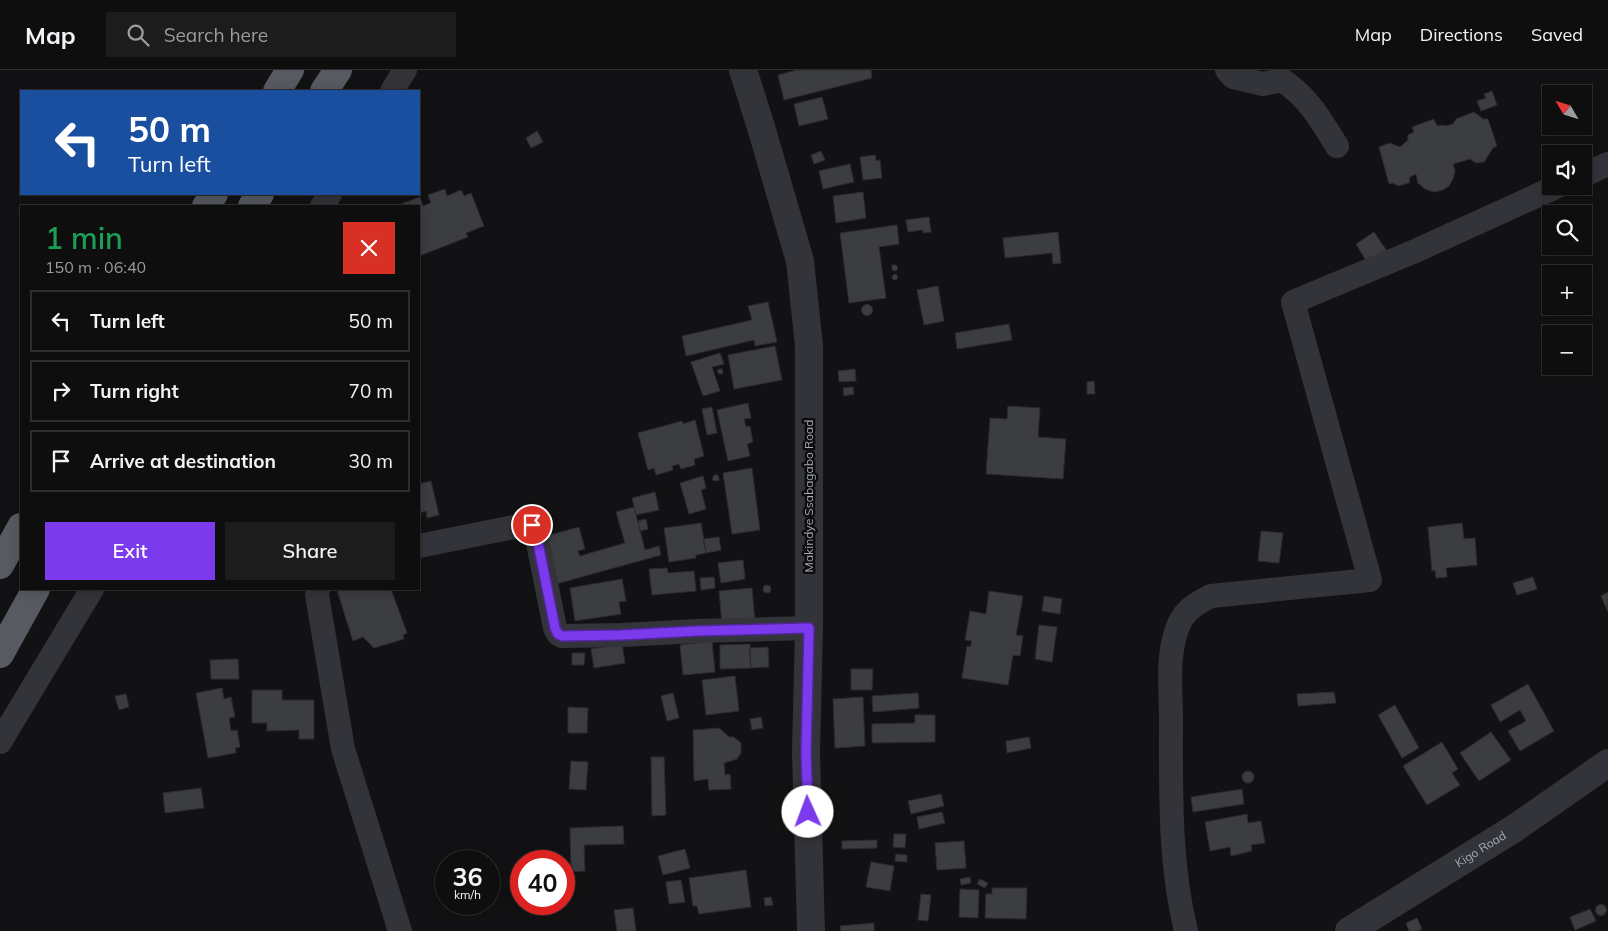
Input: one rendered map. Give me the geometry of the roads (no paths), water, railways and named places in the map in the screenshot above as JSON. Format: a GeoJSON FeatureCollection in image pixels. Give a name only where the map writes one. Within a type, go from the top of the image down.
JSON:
{"type":"FeatureCollection","features":[{"type":"Feature","properties":{"kind":"highway"},"geometry":{"type":"LineString","coordinates":[[278,90],[290,70]]}},
{"type":"Feature","properties":{"kind":"highway"},"geometry":{"type":"LineString","coordinates":[[325,90],[338,70]]}},
{"type":"Feature","properties":{"kind":"highway"},"geometry":{"type":"LineString","coordinates":[[0,565],[20,529]]}},
{"type":"Feature","properties":{"kind":"highway"},"geometry":{"type":"LineString","coordinates":[[0,654],[35,590]]}},
{"type":"Feature","properties":{"kind":"street"},"geometry":{"type":"LineString","coordinates":[[393,90],[405,70]]}},
{"type":"Feature","properties":{"kind":"street","name":"Makindye Ssabagabo Road"},"geometry":{"type":"LineString","coordinates":[[743,70],[762,127],[800,261],[809,346],[809,628],[806,752],[811,931]]}},
{"type":"Feature","properties":{"kind":"street"},"geometry":{"type":"LineString","coordinates":[[1228,70],[1233,77],[1263,84],[1282,80],[1296,89],[1309,103],[1337,146]]}},
{"type":"Feature","properties":{"kind":"street"},"geometry":{"type":"LineString","coordinates":[[1592,171],[1608,164]]}},
{"type":"Feature","properties":{"kind":"street"},"geometry":{"type":"LineString","coordinates":[[1186,931],[1178,899],[1171,795],[1170,663],[1176,633],[1185,612],[1198,602],[1211,596],[1370,580],[1293,302],[1413,252],[1542,193]]}},
{"type":"Feature","properties":{"kind":"street"},"geometry":{"type":"LineString","coordinates":[[420,546],[529,524],[532,525],[535,528],[555,628],[558,634],[562,636],[809,628]]}},
{"type":"Feature","properties":{"kind":"street"},"geometry":{"type":"LineString","coordinates":[[0,742],[91,590]]}},
{"type":"Feature","properties":{"kind":"street"},"geometry":{"type":"LineString","coordinates":[[318,590],[317,595],[343,749],[400,931]]}},
{"type":"Feature","properties":{"kind":"street","name":"Kigo Road"},"geometry":{"type":"LineString","coordinates":[[1349,931],[1516,828],[1608,763]]}}]}
